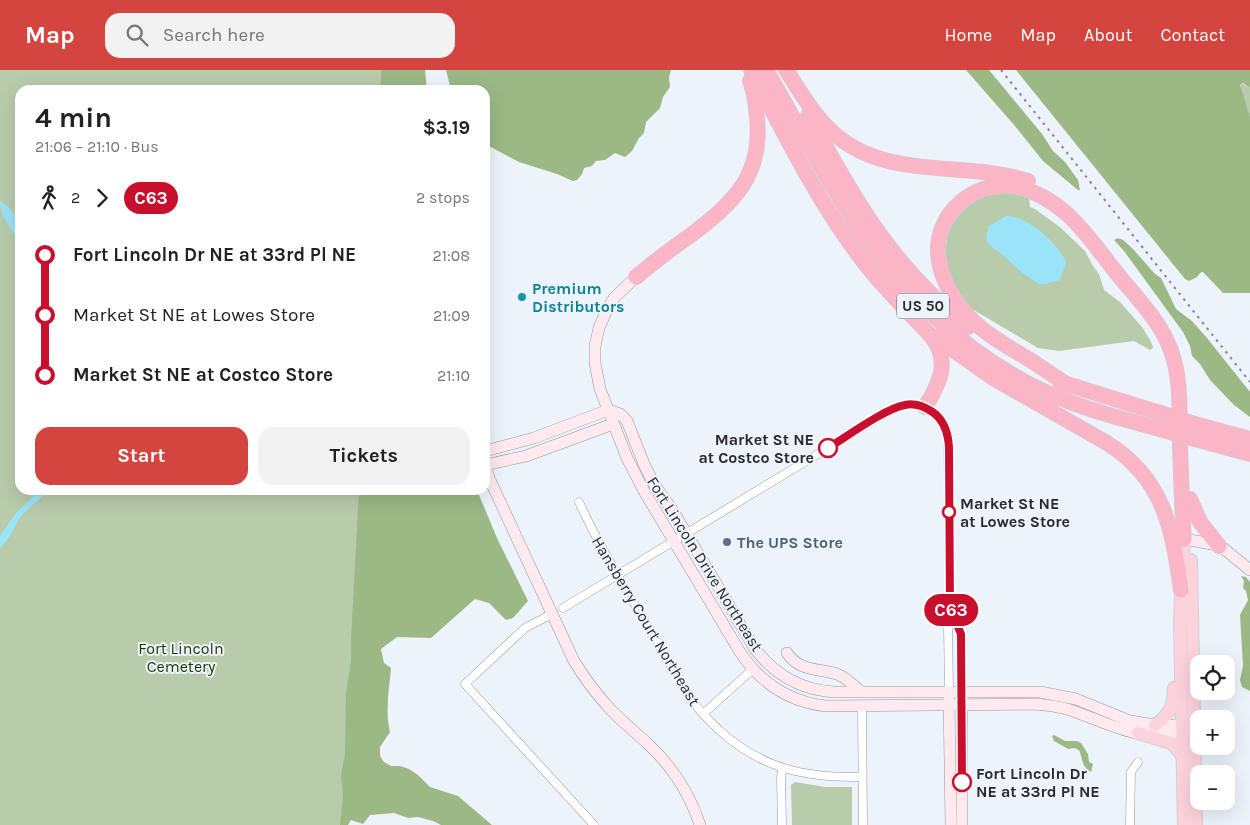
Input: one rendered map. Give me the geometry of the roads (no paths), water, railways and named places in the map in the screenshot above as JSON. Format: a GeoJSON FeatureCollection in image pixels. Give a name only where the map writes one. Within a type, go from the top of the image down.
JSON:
{"type":"FeatureCollection","features":[{"type":"Feature","properties":{"kind":"highway"},"geometry":{"type":"LineString","coordinates":[[636,276],[721,212],[747,178],[755,156],[758,133],[754,94],[746,70]]}},
{"type":"Feature","properties":{"kind":"highway"},"geometry":{"type":"LineString","coordinates":[[751,70],[845,237],[886,290],[938,346],[942,365],[940,378],[925,407]]}},
{"type":"Feature","properties":{"kind":"highway","name":"US 50"},"geometry":{"type":"LineString","coordinates":[[766,70],[836,193],[860,231],[895,276],[934,316],[985,357],[1027,383],[1091,409],[1250,454]]}},
{"type":"Feature","properties":{"kind":"highway","name":"US 50"},"geometry":{"type":"LineString","coordinates":[[781,70],[858,203],[883,240],[910,272],[948,310],[987,342],[1033,370],[1068,385],[1194,424],[1250,439]]}},
{"type":"Feature","properties":{"kind":"highway"},"geometry":{"type":"LineString","coordinates":[[786,70],[825,126],[845,143],[866,155],[899,164],[1011,176],[1036,184],[1054,194],[1069,204],[1083,218],[1163,316],[1177,340],[1183,359],[1187,386],[1190,499],[1187,540]]}},
{"type":"Feature","properties":{"kind":"highway"},"geometry":{"type":"LineString","coordinates":[[1068,385],[981,328],[962,309],[947,286],[939,260],[940,237],[945,222],[952,211],[972,194],[991,188],[1014,186],[1038,195],[1058,206],[1080,227],[1162,331],[1173,355],[1178,382],[1187,540]]}},
{"type":"Feature","properties":{"kind":"highway"},"geometry":{"type":"LineString","coordinates":[[922,327],[984,372],[1120,451],[1147,478],[1177,533],[1187,540]]}},
{"type":"Feature","properties":{"kind":"highway"},"geometry":{"type":"LineString","coordinates":[[1190,499],[1200,522],[1219,546]]}},
{"type":"Feature","properties":{"kind":"highway"},"geometry":{"type":"LineString","coordinates":[[1163,507],[1175,554],[1181,590]]}},
{"type":"Feature","properties":{"kind":"main road"},"geometry":{"type":"LineString","coordinates":[[1187,540],[1181,590],[1180,622],[1186,727],[1196,825]]}},
{"type":"Feature","properties":{"kind":"main road"},"geometry":{"type":"LineString","coordinates":[[1184,825],[1183,756],[1186,727],[1187,540]]}},
{"type":"Feature","properties":{"kind":"main road"},"geometry":{"type":"LineString","coordinates":[[1154,725],[1168,714],[1173,703],[1173,648],[1180,622]]}},
{"type":"Feature","properties":{"kind":"main road"},"geometry":{"type":"LineString","coordinates":[[1138,733],[1171,743],[1183,756]]}},
{"type":"Feature","properties":{"kind":"street","name":"Fort Lincoln Drive Northeast"},"geometry":{"type":"LineString","coordinates":[[636,276],[619,292],[609,305],[597,336],[595,354],[600,389],[637,479],[736,645],[753,669],[775,688],[804,702],[826,706],[1049,705],[1075,712],[1113,728],[1138,733],[1175,734],[1186,727]]}},
{"type":"Feature","properties":{"kind":"street"},"geometry":{"type":"LineString","coordinates":[[563,608],[889,411],[905,405],[925,407],[941,420],[948,438],[949,691],[956,803],[962,825]]}},
{"type":"Feature","properties":{"kind":"street","name":"Fort Lincoln Drive Northeast"},"geometry":{"type":"LineString","coordinates":[[608,410],[620,414],[627,421],[647,470],[755,649],[771,667],[790,680],[811,688],[826,691],[1031,691],[1054,694],[1084,702],[1130,721],[1186,727]]}},
{"type":"Feature","properties":{"kind":"street"},"geometry":{"type":"LineString","coordinates":[[490,450],[534,438],[608,410]]}},
{"type":"Feature","properties":{"kind":"street"},"geometry":{"type":"LineString","coordinates":[[490,464],[526,456],[613,424]]}},
{"type":"Feature","properties":{"kind":"street"},"geometry":{"type":"LineString","coordinates":[[490,478],[567,648],[585,678],[612,710],[669,767],[686,792],[700,825]]}},
{"type":"Feature","properties":{"kind":"street","name":"Hansberry Court Northeast"},"geometry":{"type":"LineString","coordinates":[[578,502],[617,575],[681,682],[703,714],[736,744],[757,757],[783,768],[818,776],[862,777]]}},
{"type":"Feature","properties":{"kind":"street"},"geometry":{"type":"LineString","coordinates":[[1187,540],[1219,546],[1230,552],[1250,570]]}},
{"type":"Feature","properties":{"kind":"street"},"geometry":{"type":"LineString","coordinates":[[950,608],[961,634],[962,691],[956,803],[951,825]]}},
{"type":"Feature","properties":{"kind":"street"},"geometry":{"type":"LineString","coordinates":[[552,614],[525,628],[465,684],[594,825]]}},
{"type":"Feature","properties":{"kind":"street"},"geometry":{"type":"LineString","coordinates":[[787,653],[800,666],[840,675],[860,692]]}},
{"type":"Feature","properties":{"kind":"street"},"geometry":{"type":"LineString","coordinates":[[703,714],[753,669]]}},
{"type":"Feature","properties":{"kind":"street"},"geometry":{"type":"LineString","coordinates":[[862,707],[862,825]]}},
{"type":"Feature","properties":{"kind":"street"},"geometry":{"type":"LineString","coordinates":[[1130,825],[1131,772],[1138,762]]}},
{"type":"Feature","properties":{"kind":"street"},"geometry":{"type":"LineString","coordinates":[[782,825],[781,777],[783,768]]}},
{"type":"Feature","properties":{"kind":"water"},"geometry":{"type":"Polygon","coordinates":[[[0,201],[15,215],[15,236],[4,218],[0,201]]]}},
{"type":"Feature","properties":{"kind":"water"},"geometry":{"type":"Polygon","coordinates":[[[1006,216],[1023,220],[1032,225],[1056,247],[1066,262],[1060,280],[1039,284],[1022,273],[987,242],[986,237],[989,226],[1006,216]]]}},
{"type":"Feature","properties":{"kind":"water"},"geometry":{"type":"Polygon","coordinates":[[[35,495],[44,495],[21,516],[0,548],[0,536],[16,513],[35,495]]]}},
{"type":"Feature","properties":{"kind":"railway"},"geometry":{"type":"LineString","coordinates":[[1001,70],[1250,382]]}},
{"type":"Feature","properties":{"kind":"place","name":"Premium Distributors"},"geometry":{"type":"Point","coordinates":[522,297]}},
{"type":"Feature","properties":{"kind":"place","name":"Market St NE at Costco Store"},"geometry":{"type":"Point","coordinates":[828,448]}},
{"type":"Feature","properties":{"kind":"place","name":"Market St NE at Lowes Store"},"geometry":{"type":"Point","coordinates":[949,512]}},
{"type":"Feature","properties":{"kind":"place","name":"The UPS Store"},"geometry":{"type":"Point","coordinates":[727,542]}},
{"type":"Feature","properties":{"kind":"place","name":"Fort Lincoln Dr NE at 33rd Pl NE"},"geometry":{"type":"Point","coordinates":[962,782]}},
{"type":"Feature","properties":{"kind":"park label","name":"Fort Lincoln Cemetery"},"geometry":{"type":"Point","coordinates":[181,657]}}]}
